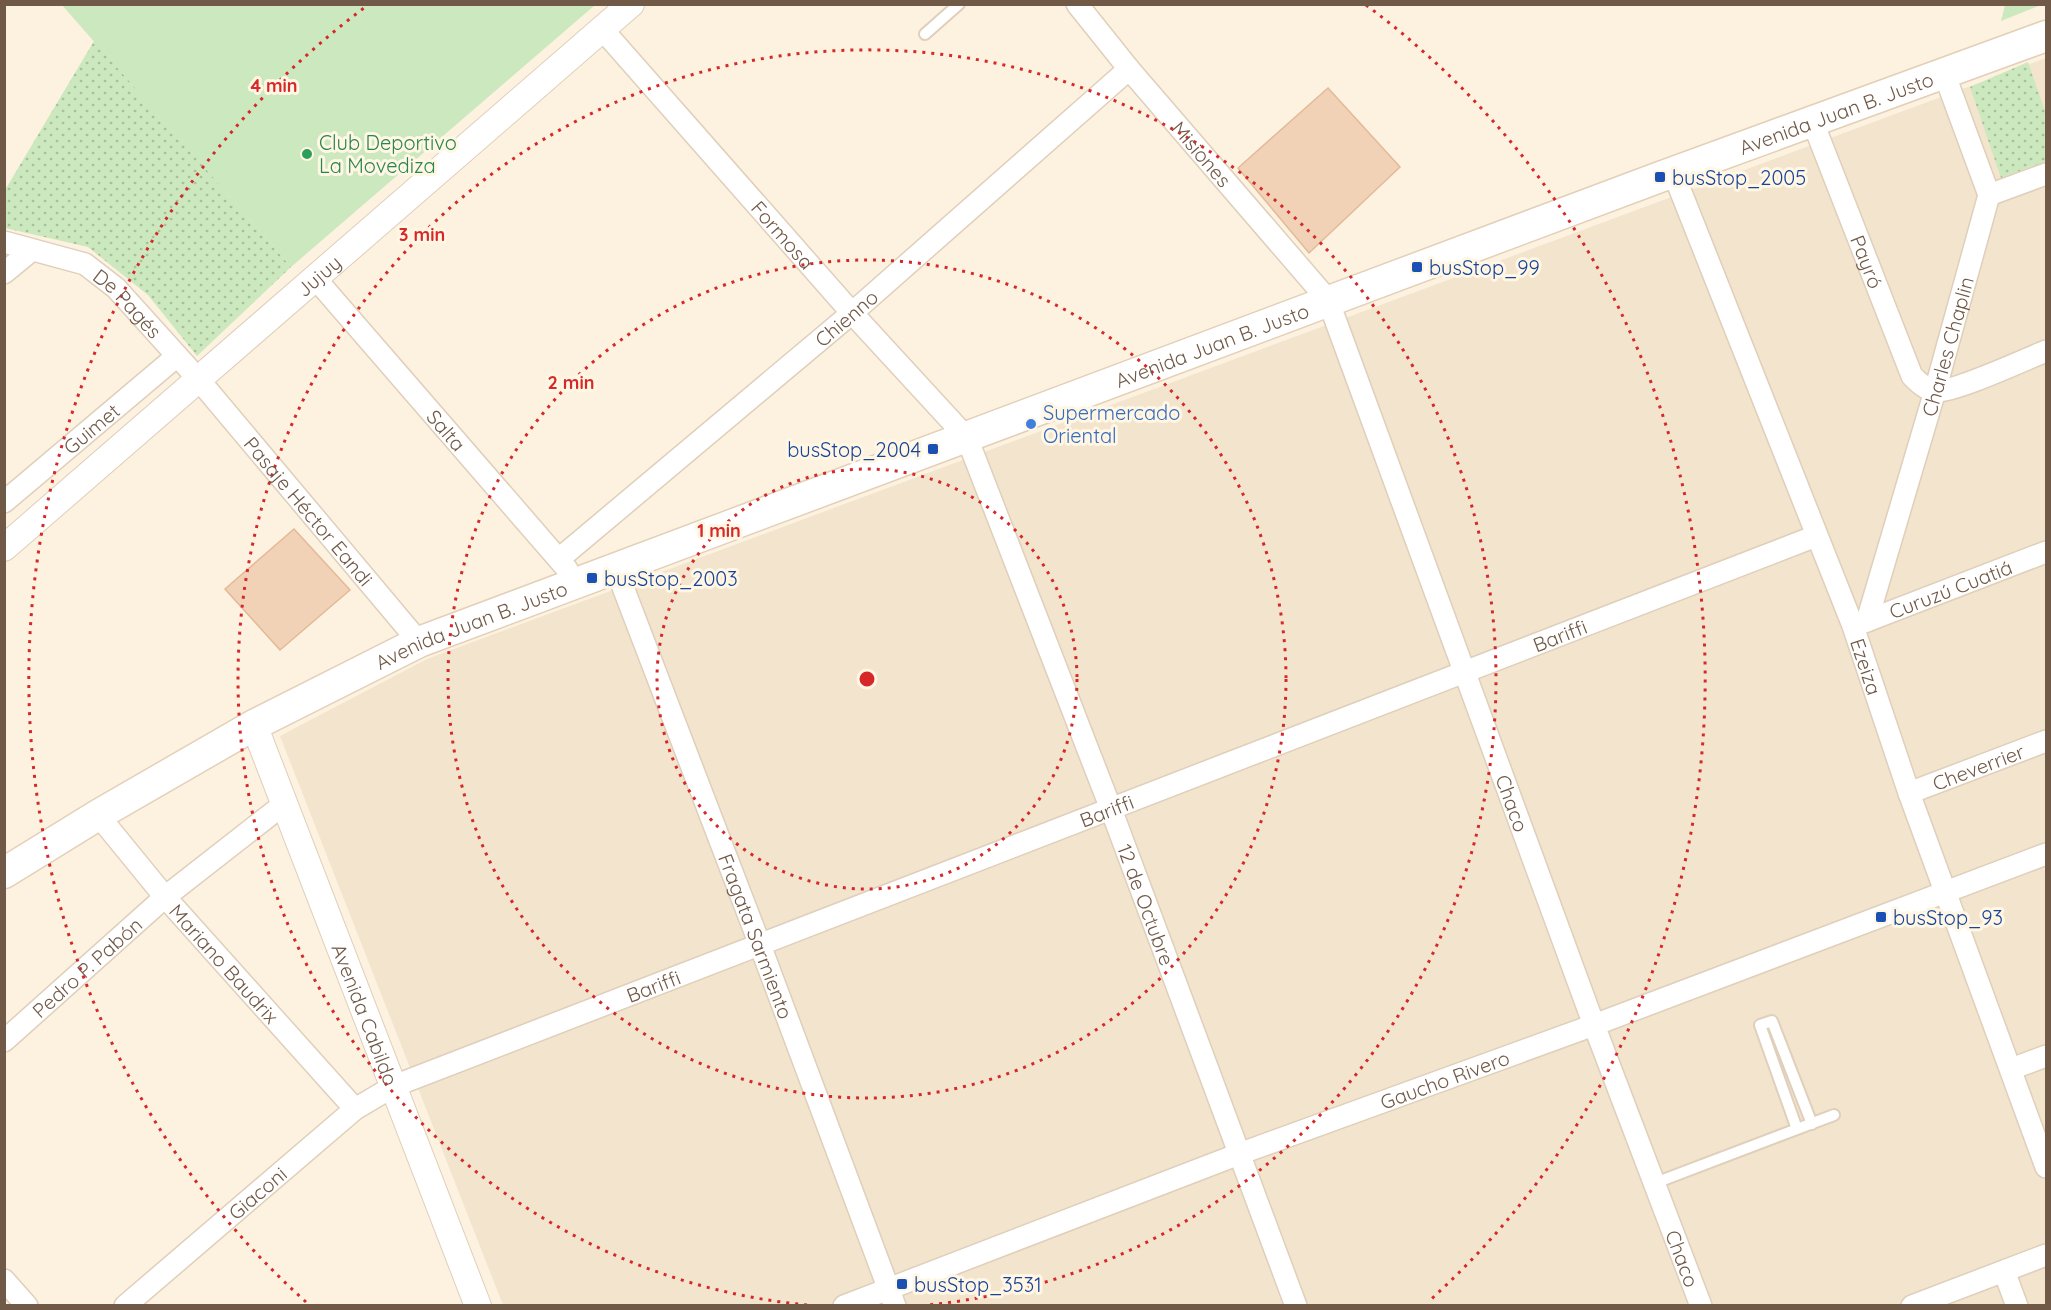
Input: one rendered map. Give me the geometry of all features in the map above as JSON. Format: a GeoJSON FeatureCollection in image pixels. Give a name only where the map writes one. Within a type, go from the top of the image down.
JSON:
{"type":"FeatureCollection","features":[{"type":"Feature","properties":{"kind":"main road","name":"Avenida Juan B. Justo"},"geometry":{"type":"LineString","coordinates":[[4,873],[98,814],[254,724],[419,642],[967,438],[1328,300],[1812,120],[2046,36]]}},
{"type":"Feature","properties":{"kind":"street","name":"Jujuy"},"geometry":{"type":"LineString","coordinates":[[4,548],[631,4]]}},
{"type":"Feature","properties":{"kind":"street","name":"Misiones"},"geometry":{"type":"LineString","coordinates":[[1077,4],[1129,69],[1328,300]]}},
{"type":"Feature","properties":{"kind":"street","name":"Formosa"},"geometry":{"type":"LineString","coordinates":[[603,29],[852,313],[967,438]]}},
{"type":"Feature","properties":{"kind":"street","name":"Chienno"},"geometry":{"type":"LineString","coordinates":[[559,559],[852,313],[1129,69]]}},
{"type":"Feature","properties":{"kind":"street"},"geometry":{"type":"LineString","coordinates":[[1944,73],[1989,195],[2046,174]]}},
{"type":"Feature","properties":{"kind":"street","name":"Payró"},"geometry":{"type":"LineString","coordinates":[[1812,120],[1912,376],[1920,384],[1935,391]]}},
{"type":"Feature","properties":{"kind":"street","name":"Ezeiza"},"geometry":{"type":"LineString","coordinates":[[1673,172],[1816,536],[1860,624],[1909,793],[2046,1167]]}},
{"type":"Feature","properties":{"kind":"street","name":"Charles Chaplin"},"geometry":{"type":"LineString","coordinates":[[1860,624],[1935,391],[1989,195]]}},
{"type":"Feature","properties":{"kind":"street","name":"De Pagés"},"geometry":{"type":"LineString","coordinates":[[4,242],[85,264],[116,288],[199,380]]}},
{"type":"Feature","properties":{"kind":"street"},"geometry":{"type":"LineString","coordinates":[[4,273],[32,250]]}},
{"type":"Feature","properties":{"kind":"street","name":"Salta"},"geometry":{"type":"LineString","coordinates":[[315,278],[579,583]]}},
{"type":"Feature","properties":{"kind":"street","name":"Chaco"},"geometry":{"type":"LineString","coordinates":[[1328,300],[1594,1025],[1701,1305]]}},
{"type":"Feature","properties":{"kind":"street"},"geometry":{"type":"LineString","coordinates":[[1935,391],[1954,388],[2046,351]]}},
{"type":"Feature","properties":{"kind":"street","name":"Guimet"},"geometry":{"type":"LineString","coordinates":[[4,502],[177,356]]}},
{"type":"Feature","properties":{"kind":"street","name":"Pasaje Héctor Eandi"},"geometry":{"type":"LineString","coordinates":[[199,380],[419,642]]}},
{"type":"Feature","properties":{"kind":"street","name":"12 de Octubre"},"geometry":{"type":"LineString","coordinates":[[967,438],[1111,809],[1296,1305]]}},
{"type":"Feature","properties":{"kind":"street","name":"Bariffi"},"geometry":{"type":"LineString","coordinates":[[394,1086],[1816,536]]}},
{"type":"Feature","properties":{"kind":"street","name":"Curuzú Cuatiá"},"geometry":{"type":"LineString","coordinates":[[1860,624],[2046,552]]}},
{"type":"Feature","properties":{"kind":"street","name":"Fragata Sarmiento"},"geometry":{"type":"LineString","coordinates":[[616,569],[760,945],[891,1297]]}},
{"type":"Feature","properties":{"kind":"street","name":"Avenida Cabildo"},"geometry":{"type":"LineString","coordinates":[[254,724],[478,1305]]}},
{"type":"Feature","properties":{"kind":"street","name":"Cheverrier"},"geometry":{"type":"LineString","coordinates":[[1909,793],[2046,741]]}},
{"type":"Feature","properties":{"kind":"street","name":"Pedro P. Pabón"},"geometry":{"type":"LineString","coordinates":[[4,1041],[165,897],[284,804]]}},
{"type":"Feature","properties":{"kind":"street","name":"Mariano Baudrix"},"geometry":{"type":"LineString","coordinates":[[98,814],[165,897],[355,1109]]}},
{"type":"Feature","properties":{"kind":"street","name":"Gaucho Rivero"},"geometry":{"type":"LineString","coordinates":[[844,1305],[891,1297],[1239,1154],[1594,1025],[2046,854]]}},
{"type":"Feature","properties":{"kind":"street"},"geometry":{"type":"LineString","coordinates":[[2011,1069],[2046,1056]]}},
{"type":"Feature","properties":{"kind":"street","name":"Giaconi"},"geometry":{"type":"LineString","coordinates":[[125,1305],[355,1109],[394,1086]]}},
{"type":"Feature","properties":{"kind":"street"},"geometry":{"type":"LineString","coordinates":[[1912,1305],[2046,1256]]}},
{"type":"Feature","properties":{"kind":"street"},"geometry":{"type":"LineString","coordinates":[[2004,1271],[2018,1305]]}},
{"type":"Feature","properties":{"kind":"street"},"geometry":{"type":"LineString","coordinates":[[4,1280],[27,1305]]}},
{"type":"Feature","properties":{"kind":"lane"},"geometry":{"type":"LineString","coordinates":[[925,34],[959,4]]}},
{"type":"Feature","properties":{"kind":"lane"},"geometry":{"type":"LineString","coordinates":[[1797,1129],[1760,1025],[1772,1021],[1812,1124]]}},
{"type":"Feature","properties":{"kind":"lane"},"geometry":{"type":"LineString","coordinates":[[1655,1184],[1834,1115]]}},
{"type":"Feature","properties":{"kind":"shaded area"},"geometry":{"type":"Polygon","coordinates":[[[2046,58],[2046,1305],[503,1305],[280,736],[427,659],[2046,58]]]}},
{"type":"Feature","properties":{"kind":"green space"},"geometry":{"type":"Polygon","coordinates":[[[2005,4],[2041,5],[2001,21],[2005,4]]]}},
{"type":"Feature","properties":{"kind":"green space","name":"Club Deportivo La Movediza"},"geometry":{"type":"Polygon","coordinates":[[[62,5],[595,5],[291,267],[62,5]]]}},
{"type":"Feature","properties":{"kind":"green space"},"geometry":{"type":"Polygon","coordinates":[[[94,41],[291,267],[197,356],[148,295],[88,247],[5,228],[5,190],[94,41]]]}},
{"type":"Feature","properties":{"kind":"green space"},"geometry":{"type":"Polygon","coordinates":[[[2028,62],[2046,114],[2046,161],[2001,178],[1970,87],[2028,62]]]}},
{"type":"Feature","properties":{"kind":"building"},"geometry":{"type":"Polygon","coordinates":[[[1328,88],[1400,167],[1309,253],[1238,168],[1328,88]]]}},
{"type":"Feature","properties":{"kind":"building"},"geometry":{"type":"Polygon","coordinates":[[[294,529],[350,590],[280,650],[225,589],[294,529]]]}},
{"type":"Feature","properties":{"kind":"place","name":"Club Deportivo La Movediza"},"geometry":{"type":"Point","coordinates":[307,154]}},
{"type":"Feature","properties":{"kind":"place","name":"busStop_2005"},"geometry":{"type":"Point","coordinates":[1660,177]}},
{"type":"Feature","properties":{"kind":"place","name":"busStop_99"},"geometry":{"type":"Point","coordinates":[1417,267]}},
{"type":"Feature","properties":{"kind":"place","name":"Supermercado Oriental"},"geometry":{"type":"Point","coordinates":[1031,424]}},
{"type":"Feature","properties":{"kind":"place","name":"busStop_2004"},"geometry":{"type":"Point","coordinates":[933,449]}},
{"type":"Feature","properties":{"kind":"place","name":"busStop_2003"},"geometry":{"type":"Point","coordinates":[592,578]}},
{"type":"Feature","properties":{"kind":"place","name":"busStop_93"},"geometry":{"type":"Point","coordinates":[1881,917]}},
{"type":"Feature","properties":{"kind":"place","name":"busStop_3531"},"geometry":{"type":"Point","coordinates":[902,1284]}}]}
